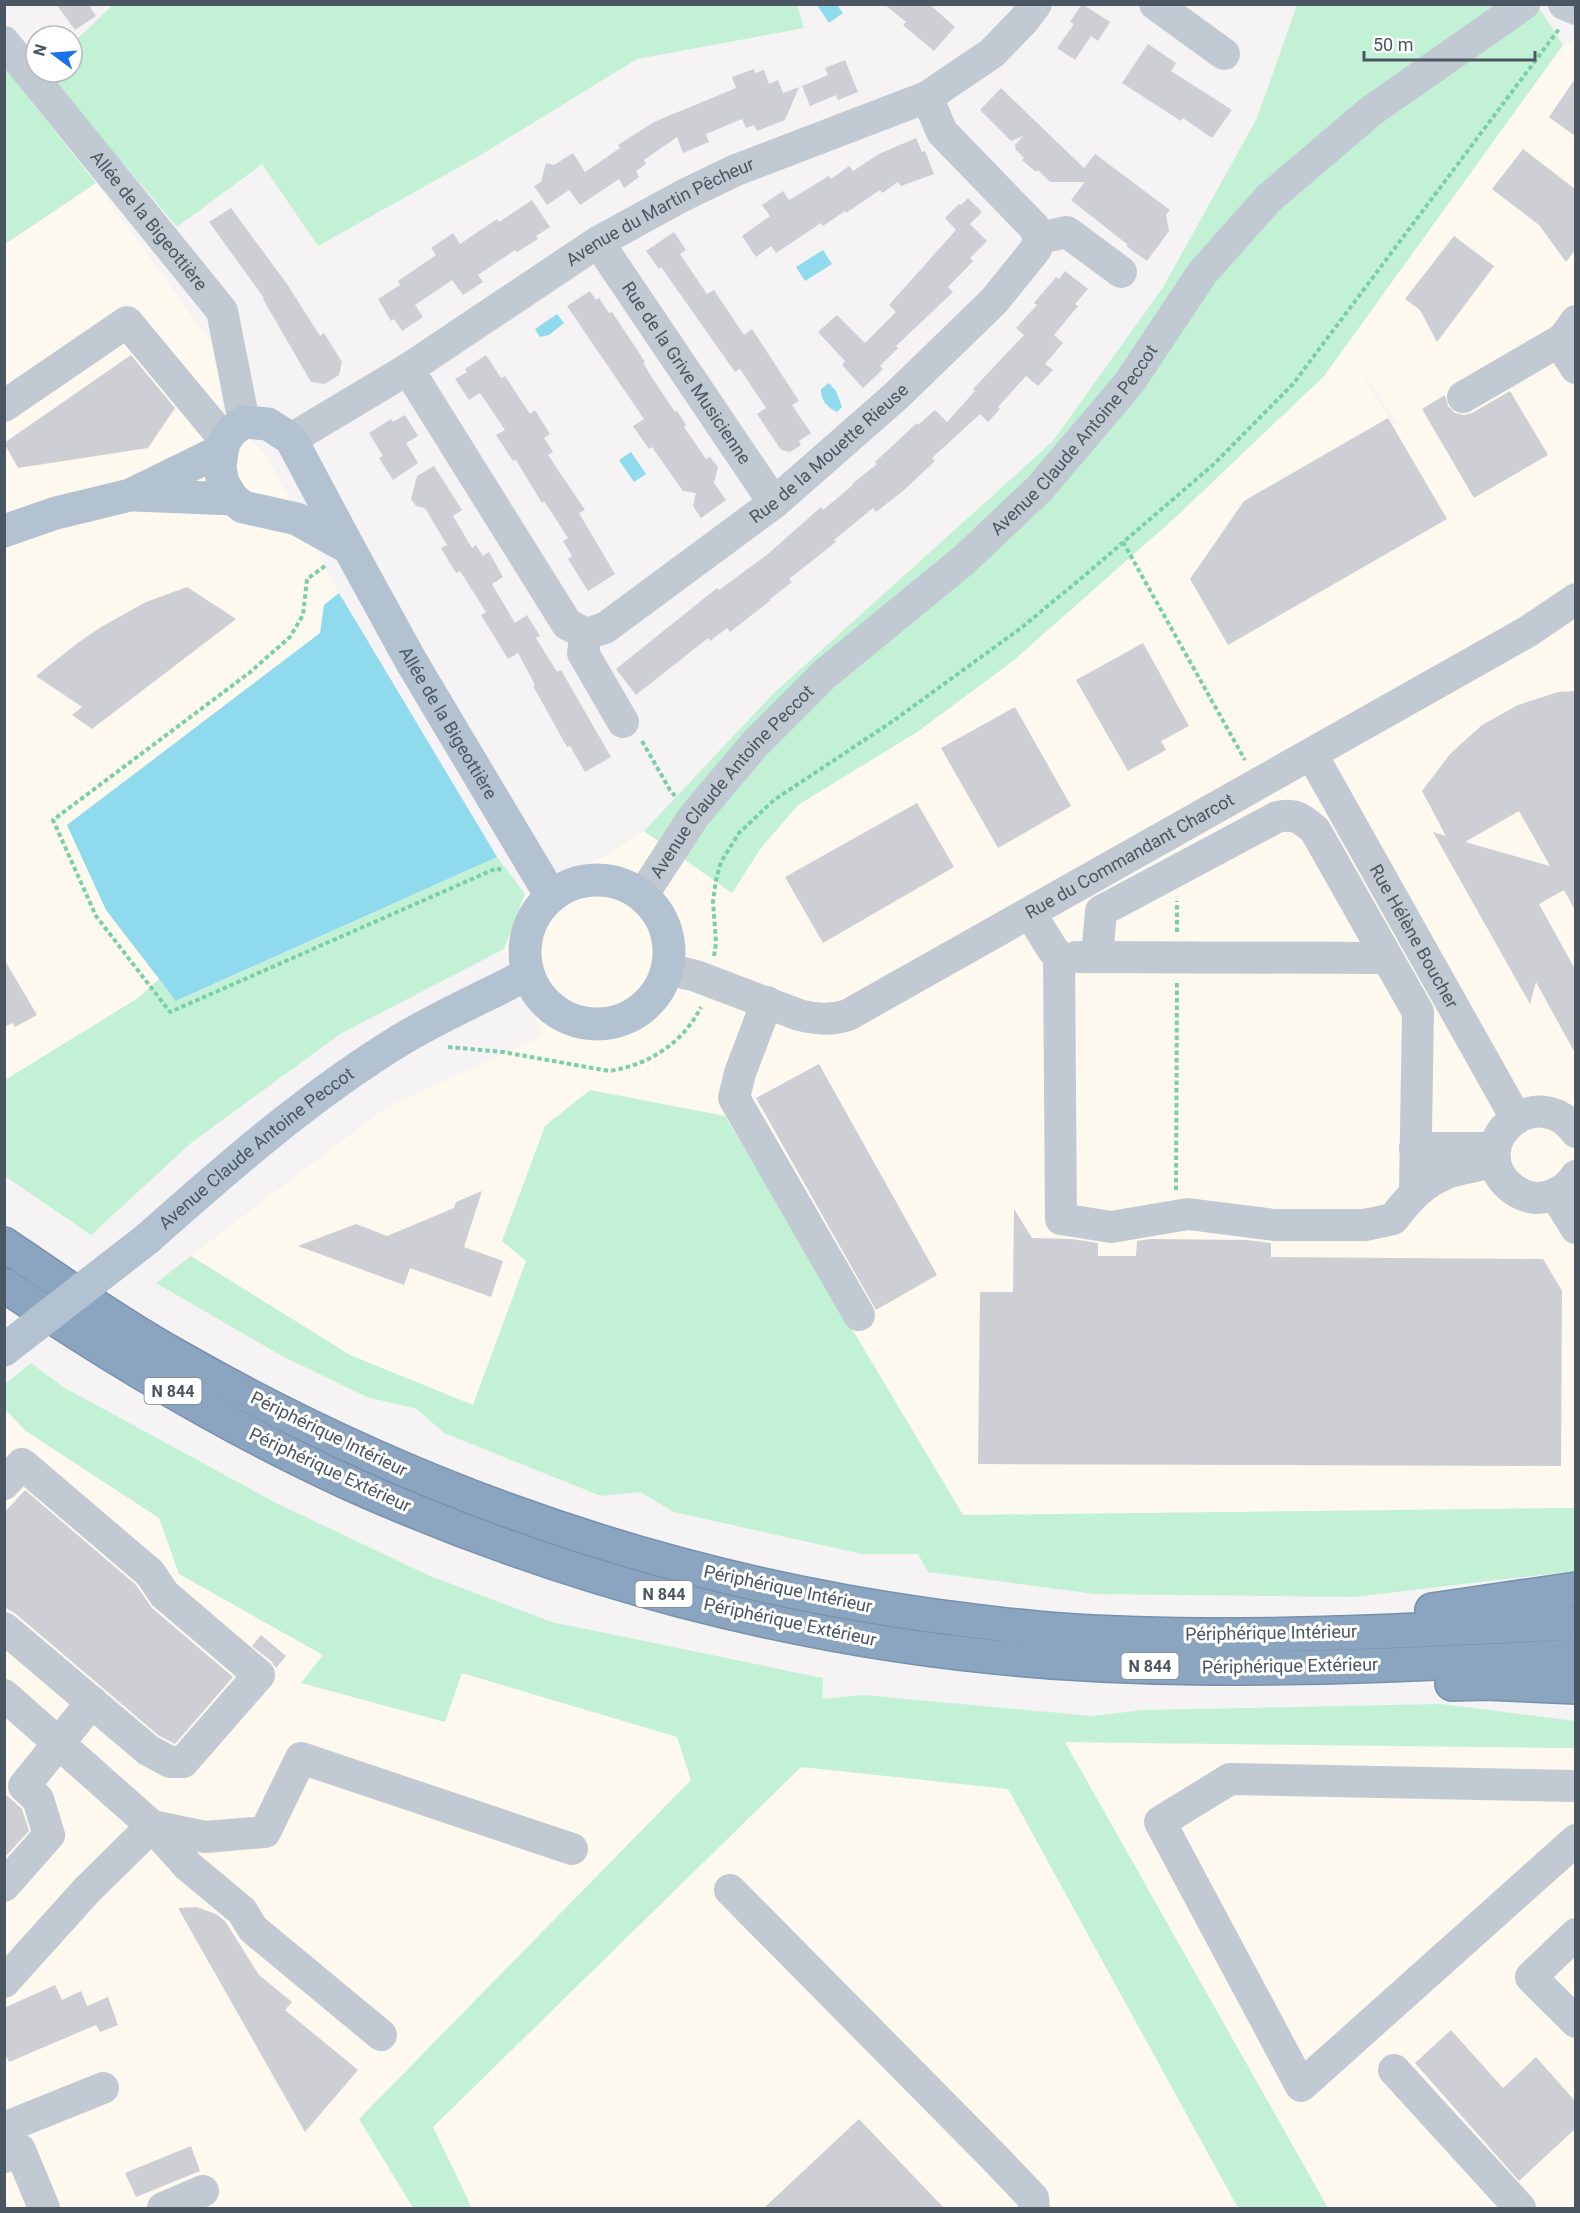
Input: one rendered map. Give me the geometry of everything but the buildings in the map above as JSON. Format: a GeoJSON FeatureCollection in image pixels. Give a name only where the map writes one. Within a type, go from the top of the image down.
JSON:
{"type":"FeatureCollection","features":[{"type":"Feature","properties":{"kind":"highway","name":"Périphérique Intérieur"},"geometry":{"type":"LineString","coordinates":[[4,1244],[108,1314],[175,1355],[316,1431],[442,1486],[607,1545],[696,1570],[827,1599],[998,1624],[1060,1630],[1170,1635],[1256,1634],[1575,1623]]}},
{"type":"Feature","properties":{"kind":"highway","name":"Périphérique Extérieur"},"geometry":{"type":"LineString","coordinates":[[4,1284],[157,1383],[350,1483],[481,1538],[567,1568],[785,1624],[954,1652],[1098,1665],[1310,1667],[1575,1656]]}},
{"type":"Feature","properties":{"kind":"highway"},"geometry":{"type":"LineString","coordinates":[[1256,1634],[1292,1616],[1416,1612],[1575,1589]]}},
{"type":"Feature","properties":{"kind":"highway"},"geometry":{"type":"LineString","coordinates":[[1310,1667],[1356,1686],[1486,1683],[1575,1687]]}},
{"type":"Feature","properties":{"kind":"main road"},"geometry":{"type":"LineString","coordinates":[[130,495],[230,437],[268,424],[291,440]]}},
{"type":"Feature","properties":{"kind":"main road"},"geometry":{"type":"LineString","coordinates":[[230,437],[220,468],[223,483],[233,499],[243,507],[297,519],[349,548]]}},
{"type":"Feature","properties":{"kind":"main road","name":"Allée de la Bigeottière"},"geometry":{"type":"LineString","coordinates":[[291,440],[411,661],[550,896]]}},
{"type":"Feature","properties":{"kind":"main road"},"geometry":{"type":"LineString","coordinates":[[4,531],[56,513],[130,495],[233,499]]}},
{"type":"Feature","properties":{"kind":"main road"},"geometry":{"type":"LineString","coordinates":[[596,879],[620,884],[642,896],[656,911],[665,929],[669,949],[667,969],[656,994],[637,1012],[612,1023],[586,1024],[560,1015],[540,998],[528,974],[524,953],[527,932],[536,912],[550,896],[572,884],[596,879]]}},
{"type":"Feature","properties":{"kind":"main road","name":"Avenue Claude Antoine Peccot"},"geometry":{"type":"LineString","coordinates":[[4,1350],[147,1239],[204,1188],[310,1100],[404,1038],[528,974]]}},
{"type":"Feature","properties":{"kind":"street"},"geometry":{"type":"LineString","coordinates":[[1155,4],[1224,54]]}},
{"type":"Feature","properties":{"kind":"street","name":"Avenue Claude Antoine Peccot"},"geometry":{"type":"LineString","coordinates":[[642,896],[694,816],[754,746],[826,673],[964,560],[1040,488],[1129,383],[1203,272],[1269,198],[1371,111],[1524,4]]}},
{"type":"Feature","properties":{"kind":"street","name":"Avenue du Martin Pêcheur"},"geometry":{"type":"LineString","coordinates":[[291,440],[408,369],[598,242],[682,196],[736,170],[927,97],[992,53],[1022,10]]}},
{"type":"Feature","properties":{"kind":"street","name":"Allée de la Bigeottière"},"geometry":{"type":"LineString","coordinates":[[4,42],[222,311],[230,437]]}},
{"type":"Feature","properties":{"kind":"street"},"geometry":{"type":"LineString","coordinates":[[927,97],[942,132],[1034,227],[1039,238],[1066,232],[1121,272]]}},
{"type":"Feature","properties":{"kind":"street","name":"Rue de la Mouette Rieuse"},"geometry":{"type":"LineString","coordinates":[[586,634],[605,628],[774,503],[896,396],[994,301],[1036,249],[1039,238]]}},
{"type":"Feature","properties":{"kind":"street","name":"Rue de la Grive Musicienne"},"geometry":{"type":"LineString","coordinates":[[598,242],[774,503]]}},
{"type":"Feature","properties":{"kind":"street"},"geometry":{"type":"LineString","coordinates":[[4,406],[127,322],[230,437]]}},
{"type":"Feature","properties":{"kind":"street"},"geometry":{"type":"LineString","coordinates":[[1569,330],[1567,354],[1575,368]]}},
{"type":"Feature","properties":{"kind":"street"},"geometry":{"type":"LineString","coordinates":[[1463,397],[1569,330]]}},
{"type":"Feature","properties":{"kind":"street"},"geometry":{"type":"LineString","coordinates":[[408,369],[567,624],[586,634],[583,653],[623,722]]}},
{"type":"Feature","properties":{"kind":"street","name":"Rue du Commandant Charcot"},"geometry":{"type":"LineString","coordinates":[[667,969],[710,981],[814,1018],[836,1019],[864,1006],[1312,755],[1527,632],[1575,599]]}},
{"type":"Feature","properties":{"kind":"street","name":"Rue Hélène Boucher"},"geometry":{"type":"LineString","coordinates":[[1312,755],[1516,1118]]}},
{"type":"Feature","properties":{"kind":"street"},"geometry":{"type":"LineString","coordinates":[[1097,957],[1096,945],[1101,911],[1277,818],[1287,815],[1300,817],[1315,830],[1418,1012],[1415,1191]]}},
{"type":"Feature","properties":{"kind":"street"},"geometry":{"type":"LineString","coordinates":[[1030,913],[1059,956],[1387,958]]}},
{"type":"Feature","properties":{"kind":"street"},"geometry":{"type":"LineString","coordinates":[[1059,956],[1061,1219],[1111,1227],[1188,1214],[1274,1225],[1365,1225],[1393,1219],[1415,1191],[1451,1172],[1487,1164],[1496,1153],[1502,1131],[1516,1118],[1530,1112],[1546,1112],[1560,1117],[1575,1132]]}},
{"type":"Feature","properties":{"kind":"street"},"geometry":{"type":"LineString","coordinates":[[767,1002],[737,1082],[734,1098],[859,1316]]}},
{"type":"Feature","properties":{"kind":"street"},"geometry":{"type":"LineString","coordinates":[[1415,1148],[1496,1153]]}},
{"type":"Feature","properties":{"kind":"street"},"geometry":{"type":"LineString","coordinates":[[1496,1153],[1504,1181],[1524,1195],[1540,1198],[1565,1185],[1575,1228]]}},
{"type":"Feature","properties":{"kind":"street"},"geometry":{"type":"LineString","coordinates":[[4,1484],[22,1464],[150,1573],[164,1594],[259,1676],[183,1762],[170,1762],[148,1750],[4,1628]]}},
{"type":"Feature","properties":{"kind":"street"},"geometry":{"type":"LineString","coordinates":[[4,1695],[152,1826],[188,1866],[242,1911],[255,1930],[381,2035]]}},
{"type":"Feature","properties":{"kind":"street"},"geometry":{"type":"LineString","coordinates":[[4,1886],[50,1835],[38,1799],[24,1786],[92,1702]]}},
{"type":"Feature","properties":{"kind":"street"},"geometry":{"type":"LineString","coordinates":[[152,1826],[205,1837],[265,1832],[301,1758],[572,1849]]}},
{"type":"Feature","properties":{"kind":"street"},"geometry":{"type":"LineString","coordinates":[[1575,1786],[1230,1779],[1160,1822],[1301,2086],[1575,1840]]}},
{"type":"Feature","properties":{"kind":"street"},"geometry":{"type":"LineString","coordinates":[[4,1982],[87,1890],[152,1826]]}},
{"type":"Feature","properties":{"kind":"street"},"geometry":{"type":"LineString","coordinates":[[730,1890],[992,2155],[1033,2198],[1034,2208]]}},
{"type":"Feature","properties":{"kind":"street"},"geometry":{"type":"LineString","coordinates":[[1575,1934],[1531,1977],[1575,2022]]}},
{"type":"Feature","properties":{"kind":"street"},"geometry":{"type":"LineString","coordinates":[[1394,2070],[1520,2208]]}},
{"type":"Feature","properties":{"kind":"street"},"geometry":{"type":"LineString","coordinates":[[44,2208],[10,2135],[104,2088]]}},
{"type":"Feature","properties":{"kind":"street"},"geometry":{"type":"LineString","coordinates":[[163,2208],[203,2191]]}},
{"type":"Feature","properties":{"kind":"path"},"geometry":{"type":"LineString","coordinates":[[442,1048],[502,1052],[609,1071],[645,1062],[684,1034],[700,1009],[710,981],[716,943],[713,901],[716,880],[721,862],[739,833],[774,800],[893,721],[1004,641],[1214,464],[1293,384],[1557,32],[1569,7]]}},
{"type":"Feature","properties":{"kind":"path"},"geometry":{"type":"LineString","coordinates":[[1124,542],[1259,785]]}},
{"type":"Feature","properties":{"kind":"path"},"geometry":{"type":"LineString","coordinates":[[349,548],[307,579],[303,615],[290,637],[249,674],[53,819],[96,916],[170,1012],[497,868],[507,873]]}},
{"type":"Feature","properties":{"kind":"path"},"geometry":{"type":"LineString","coordinates":[[623,722],[635,729],[670,790],[680,801]]}},
{"type":"Feature","properties":{"kind":"path"},"geometry":{"type":"LineString","coordinates":[[1178,871],[1176,1198],[1188,1214]]}},
{"type":"Feature","properties":{"kind":"shaded area"},"geometry":{"type":"Polygon","coordinates":[[[1575,41],[1575,1508],[963,1515],[725,1116],[590,1090],[544,1126],[526,1261],[473,1405],[350,1355],[191,1256],[385,1108],[543,1036],[504,949],[525,894],[601,858],[644,831],[732,893],[761,848],[798,805],[917,732],[1013,661],[1324,376],[1563,45],[1575,41]],[[1353,357],[1392,425],[1397,423],[1353,357]]]}},
{"type":"Feature","properties":{"kind":"shaded area"},"geometry":{"type":"Polygon","coordinates":[[[96,183],[216,350],[223,412],[267,456],[339,593],[324,605],[321,633],[67,825],[106,910],[159,979],[138,998],[5,1080],[5,244],[96,183]]]}},
{"type":"Feature","properties":{"kind":"shaded area"},"geometry":{"type":"Polygon","coordinates":[[[4,1409],[26,1432],[159,1518],[179,1574],[323,1655],[301,1682],[444,1722],[462,1673],[677,1736],[731,1729],[1090,1743],[1575,1748],[1575,2208],[5,2208],[4,1409]]]}},
{"type":"Feature","properties":{"kind":"green space"},"geometry":{"type":"Polygon","coordinates":[[[797,4],[804,28],[637,59],[479,156],[318,246],[262,164],[177,227],[56,84],[84,84],[84,33],[113,5],[797,4]]]}},
{"type":"Feature","properties":{"kind":"green space"},"geometry":{"type":"Polygon","coordinates":[[[1297,5],[1537,5],[1563,45],[1324,376],[1177,516],[1013,661],[917,732],[798,805],[761,848],[732,893],[644,831],[774,693],[1052,442],[1162,289],[1257,118],[1297,5]]]}},
{"type":"Feature","properties":{"kind":"green space"},"geometry":{"type":"Polygon","coordinates":[[[5,68],[96,183],[4,244],[5,68]]]}},
{"type":"Feature","properties":{"kind":"green space"},"geometry":{"type":"Polygon","coordinates":[[[497,857],[525,894],[504,949],[340,1034],[191,1143],[91,1235],[5,1176],[5,1080],[138,998],[159,979],[177,1001],[497,857]]]}},
{"type":"Feature","properties":{"kind":"green space"},"geometry":{"type":"Polygon","coordinates":[[[590,1090],[725,1116],[963,1515],[1575,1508],[1575,1571],[1353,1597],[1095,1594],[928,1572],[918,1554],[862,1554],[674,1512],[640,1492],[601,1496],[444,1433],[417,1409],[367,1397],[282,1356],[156,1283],[191,1256],[350,1355],[473,1405],[526,1261],[502,1241],[545,1126],[590,1090]]]}},
{"type":"Feature","properties":{"kind":"green space"},"geometry":{"type":"Polygon","coordinates":[[[31,1363],[63,1387],[276,1503],[430,1576],[552,1622],[823,1678],[822,1699],[863,1695],[1092,1716],[1144,1710],[1441,1704],[1575,1721],[1575,1748],[1065,1742],[1328,2208],[1238,2208],[1008,1789],[801,1767],[433,2127],[471,2206],[469,2208],[413,2208],[359,2119],[691,1780],[677,1737],[462,1673],[445,1722],[301,1683],[323,1655],[179,1574],[159,1518],[26,1431],[5,1409],[5,1384],[31,1363]]]}},
{"type":"Feature","properties":{"kind":"water"},"geometry":{"type":"Polygon","coordinates":[[[817,5],[837,5],[843,13],[829,23],[817,5]]]}},
{"type":"Feature","properties":{"kind":"water"},"geometry":{"type":"Polygon","coordinates":[[[823,250],[832,264],[805,281],[796,267],[823,250]]]}},
{"type":"Feature","properties":{"kind":"water"},"geometry":{"type":"Polygon","coordinates":[[[557,314],[564,323],[549,335],[540,337],[535,329],[557,314]]]}},
{"type":"Feature","properties":{"kind":"water"},"geometry":{"type":"Polygon","coordinates":[[[829,383],[836,391],[842,407],[837,412],[828,406],[822,397],[821,389],[829,383]]]}},
{"type":"Feature","properties":{"kind":"water"},"geometry":{"type":"Polygon","coordinates":[[[631,452],[646,474],[634,482],[619,460],[631,452]]]}},
{"type":"Feature","properties":{"kind":"water"},"geometry":{"type":"Polygon","coordinates":[[[339,593],[497,857],[176,1001],[106,910],[67,825],[320,633],[324,605],[339,593]]]}}]}
